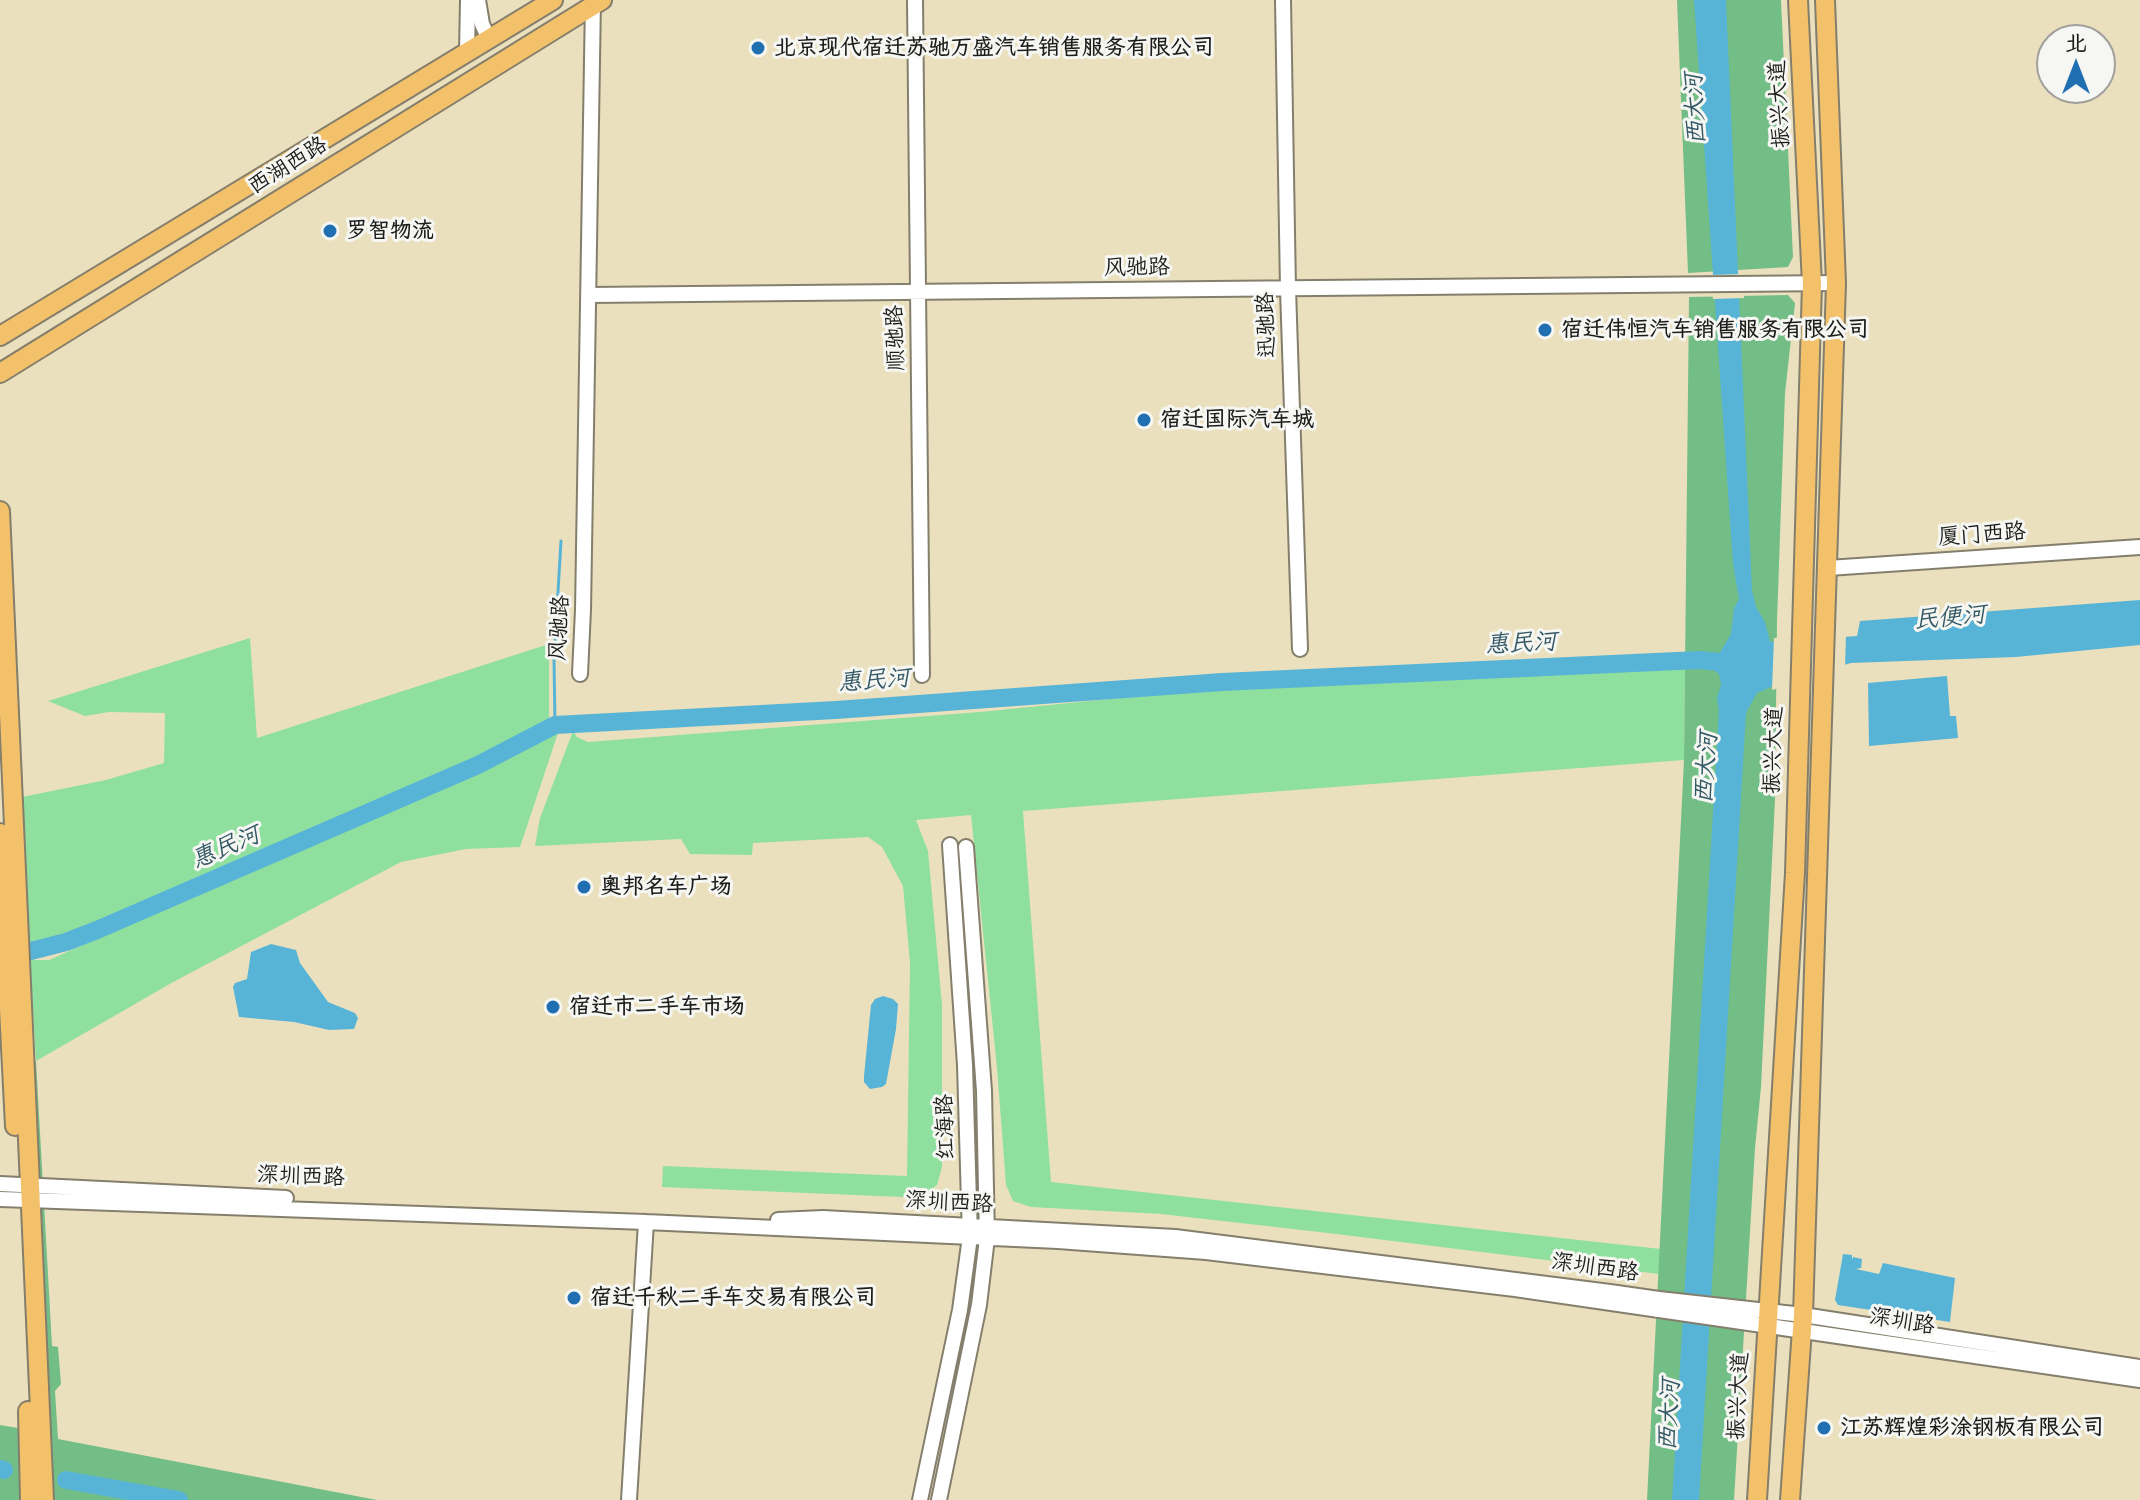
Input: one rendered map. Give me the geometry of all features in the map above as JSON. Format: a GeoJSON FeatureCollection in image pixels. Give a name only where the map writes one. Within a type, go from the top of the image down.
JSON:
{"type":"FeatureCollection","features":[{"type":"Feature","properties":{"kind":"main road","name":"西湖西路"},"geometry":{"type":"LineString","coordinates":[[0,336],[553,0]]}},
{"type":"Feature","properties":{"kind":"main road","name":"振兴大道"},"geometry":{"type":"LineString","coordinates":[[1757,1500],[1795,873],[1812,284],[1798,0]]}},
{"type":"Feature","properties":{"kind":"main road"},"geometry":{"type":"LineString","coordinates":[[1790,1500],[1802,1322],[1836,283],[1825,0]]}},
{"type":"Feature","properties":{"kind":"main road","name":"西湖西路"},"geometry":{"type":"LineString","coordinates":[[0,373],[596,2]]}},
{"type":"Feature","properties":{"kind":"main road"},"geometry":{"type":"LineString","coordinates":[[0,511],[16,1192],[44,1500]]}},
{"type":"Feature","properties":{"kind":"main road"},"geometry":{"type":"LineString","coordinates":[[0,833],[16,1192],[28,1371],[30,1500]]}},
{"type":"Feature","properties":{"kind":"street"},"geometry":{"type":"LineString","coordinates":[[467,53],[468,0]]}},
{"type":"Feature","properties":{"kind":"street"},"geometry":{"type":"LineString","coordinates":[[478,0],[482,24],[489,39]]}},
{"type":"Feature","properties":{"kind":"street","name":"顺驰路"},"geometry":{"type":"LineString","coordinates":[[915,0],[922,675]]}},
{"type":"Feature","properties":{"kind":"street","name":"迅驰路"},"geometry":{"type":"LineString","coordinates":[[1283,0],[1288,289],[1300,649]]}},
{"type":"Feature","properties":{"kind":"street","name":"风驰路"},"geometry":{"type":"LineString","coordinates":[[580,674],[596,2]]}},
{"type":"Feature","properties":{"kind":"street","name":"风驰路"},"geometry":{"type":"LineString","coordinates":[[589,295],[1836,283]]}},
{"type":"Feature","properties":{"kind":"street","name":"厦门西路"},"geometry":{"type":"LineString","coordinates":[[1828,568],[2140,547]]}},
{"type":"Feature","properties":{"kind":"street","name":"红海路"},"geometry":{"type":"LineString","coordinates":[[920,1500],[960,1310],[970,1232],[965,1065],[950,845]]}},
{"type":"Feature","properties":{"kind":"street","name":"红海路"},"geometry":{"type":"LineString","coordinates":[[939,1500],[979,1305],[987,1232],[983,1062],[966,847]]}},
{"type":"Feature","properties":{"kind":"street","name":"深圳西路"},"geometry":{"type":"LineString","coordinates":[[16,1192],[646,1222],[987,1232],[1248,1256],[1661,1305]]}},
{"type":"Feature","properties":{"kind":"street","name":"深圳西路"},"geometry":{"type":"LineString","coordinates":[[16,1192],[756,1220],[823,1218],[970,1232]]}},
{"type":"Feature","properties":{"kind":"street"},"geometry":{"type":"LineString","coordinates":[[629,1500],[646,1222]]}},
{"type":"Feature","properties":{"kind":"street","name":"深圳路"},"geometry":{"type":"LineString","coordinates":[[1661,1305],[2140,1367]]}},
{"type":"Feature","properties":{"kind":"street","name":"深圳路"},"geometry":{"type":"LineString","coordinates":[[1802,1322],[2140,1380]]}},
{"type":"Feature","properties":{"kind":"green space"},"geometry":{"type":"Polygon","coordinates":[[[1677,0],[1781,0],[1793,257],[1788,267],[1688,273],[1677,0]]]}},
{"type":"Feature","properties":{"kind":"green space"},"geometry":{"type":"Polygon","coordinates":[[[1788,295],[1795,303],[1785,393],[1775,799],[1761,1087],[1734,1500],[1647,1500],[1684,760],[1689,297],[1788,295]]]}},
{"type":"Feature","properties":{"kind":"green space"},"geometry":{"type":"Polygon","coordinates":[[[250,638],[257,738],[549,644],[549,720],[547,726],[466,766],[90,928],[31,947],[24,945],[17,798],[106,780],[164,763],[165,713],[109,712],[85,716],[48,701],[250,638]]]}},
{"type":"Feature","properties":{"kind":"green space"},"geometry":{"type":"Polygon","coordinates":[[[1685,667],[1684,760],[1023,811],[1051,1182],[1661,1249],[1659,1274],[1161,1214],[1031,1207],[1013,1201],[1006,1185],[971,815],[916,820],[928,851],[942,1005],[942,1167],[937,1185],[925,1194],[903,1197],[662,1187],[663,1166],[907,1176],[910,963],[903,886],[882,847],[868,837],[753,843],[752,855],[690,854],[681,839],[535,846],[540,818],[573,731],[577,737],[588,742],[980,712],[1169,693],[1685,667]]]}},
{"type":"Feature","properties":{"kind":"green space"},"geometry":{"type":"Polygon","coordinates":[[[559,730],[520,847],[466,849],[401,862],[175,981],[36,1061],[30,960],[49,960],[401,804],[559,730]]]}},
{"type":"Feature","properties":{"kind":"green space"},"geometry":{"type":"Polygon","coordinates":[[[36,1061],[52,1346],[58,1347],[61,1384],[55,1391],[58,1439],[377,1500],[49,1500],[31,1064],[36,1061]]]}},
{"type":"Feature","properties":{"kind":"green space"},"geometry":{"type":"Polygon","coordinates":[[[0,1425],[24,1429],[23,1498],[19,1500],[0,1500],[0,1425]]]}},
{"type":"Feature","properties":{"kind":"water","name":"民便河"},"geometry":{"type":"Polygon","coordinates":[[[1694,0],[1726,0],[1752,590],[1770,642],[1857,636],[1860,621],[2140,600],[2140,645],[2016,657],[1851,663],[1757,693],[1746,713],[1699,1500],[1672,1500],[1719,711],[1717,698],[1721,685],[1719,674],[1699,660],[1719,654],[1731,634],[1734,608],[1739,599],[1733,564],[1694,0]]]}},
{"type":"Feature","properties":{"kind":"water"},"geometry":{"type":"Polygon","coordinates":[[[1947,676],[1950,716],[1956,716],[1958,738],[1869,746],[1868,683],[1947,676]]]}},
{"type":"Feature","properties":{"kind":"water"},"geometry":{"type":"Polygon","coordinates":[[[271,944],[296,950],[300,963],[328,1002],[355,1013],[358,1018],[354,1029],[329,1030],[294,1022],[239,1017],[233,987],[235,983],[247,979],[251,952],[271,944]]]}},
{"type":"Feature","properties":{"kind":"water"},"geometry":{"type":"Polygon","coordinates":[[[883,996],[898,1004],[896,1029],[886,1084],[870,1089],[864,1082],[864,1076],[871,1005],[883,996]]]}},
{"type":"Feature","properties":{"kind":"water"},"geometry":{"type":"Polygon","coordinates":[[[1843,1254],[1852,1255],[1852,1260],[1853,1257],[1862,1259],[1861,1268],[1856,1269],[1879,1274],[1883,1263],[1955,1278],[1950,1322],[1838,1305],[1835,1300],[1843,1254]]]}},
{"type":"Feature","properties":{"kind":"pier"},"geometry":{"type":"Polygon","coordinates":[[[1743,274],[1744,298],[1713,299],[1711,275],[1743,274]]]}},
{"type":"Feature","properties":{"kind":"pier"},"geometry":{"type":"Polygon","coordinates":[[[1846,634],[1845,669],[1772,690],[1774,638],[1846,634]]]}},
{"type":"Feature","properties":{"kind":"waterway"},"geometry":{"type":"LineString","coordinates":[[555,725],[554,660],[561,541]]}},
{"type":"Feature","properties":{"kind":"waterway","name":"惠民河"},"geometry":{"type":"LineString","coordinates":[[31,951],[97,930],[478,765],[555,725],[836,710],[1222,682],[1699,660],[1721,662]]}},
{"type":"Feature","properties":{"kind":"waterway"},"geometry":{"type":"LineString","coordinates":[[0,1469],[4,1470]]}},
{"type":"Feature","properties":{"kind":"waterway"},"geometry":{"type":"LineString","coordinates":[[66,1480],[179,1500]]}},
{"type":"Feature","properties":{"kind":"place","name":"北京现代宿迁苏驰万盛汽车销售服务有限公司"},"geometry":{"type":"Point","coordinates":[758,48]}},
{"type":"Feature","properties":{"kind":"place","name":"罗智物流"},"geometry":{"type":"Point","coordinates":[330,231]}},
{"type":"Feature","properties":{"kind":"place","name":"宿迁伟恒汽车销售服务有限公司"},"geometry":{"type":"Point","coordinates":[1545,330]}},
{"type":"Feature","properties":{"kind":"place","name":"宿迁国际汽车城"},"geometry":{"type":"Point","coordinates":[1144,420]}},
{"type":"Feature","properties":{"kind":"place","name":"奥邦名车广场"},"geometry":{"type":"Point","coordinates":[584,887]}},
{"type":"Feature","properties":{"kind":"place","name":"宿迁市二手车市场"},"geometry":{"type":"Point","coordinates":[553,1007]}},
{"type":"Feature","properties":{"kind":"place","name":"宿迁千秋二手车交易有限公司"},"geometry":{"type":"Point","coordinates":[574,1298]}},
{"type":"Feature","properties":{"kind":"place","name":"江苏辉煌彩涂钢板有限公司"},"geometry":{"type":"Point","coordinates":[1824,1428]}},
{"type":"Feature","properties":{"kind":"water label","name":"西大河"},"geometry":{"type":"Point","coordinates":[1696,109]}},
{"type":"Feature","properties":{"kind":"water label","name":"西大河"},"geometry":{"type":"Point","coordinates":[1707,768]}},
{"type":"Feature","properties":{"kind":"water label","name":"西大河"},"geometry":{"type":"Point","coordinates":[1670,1415]}}]}
